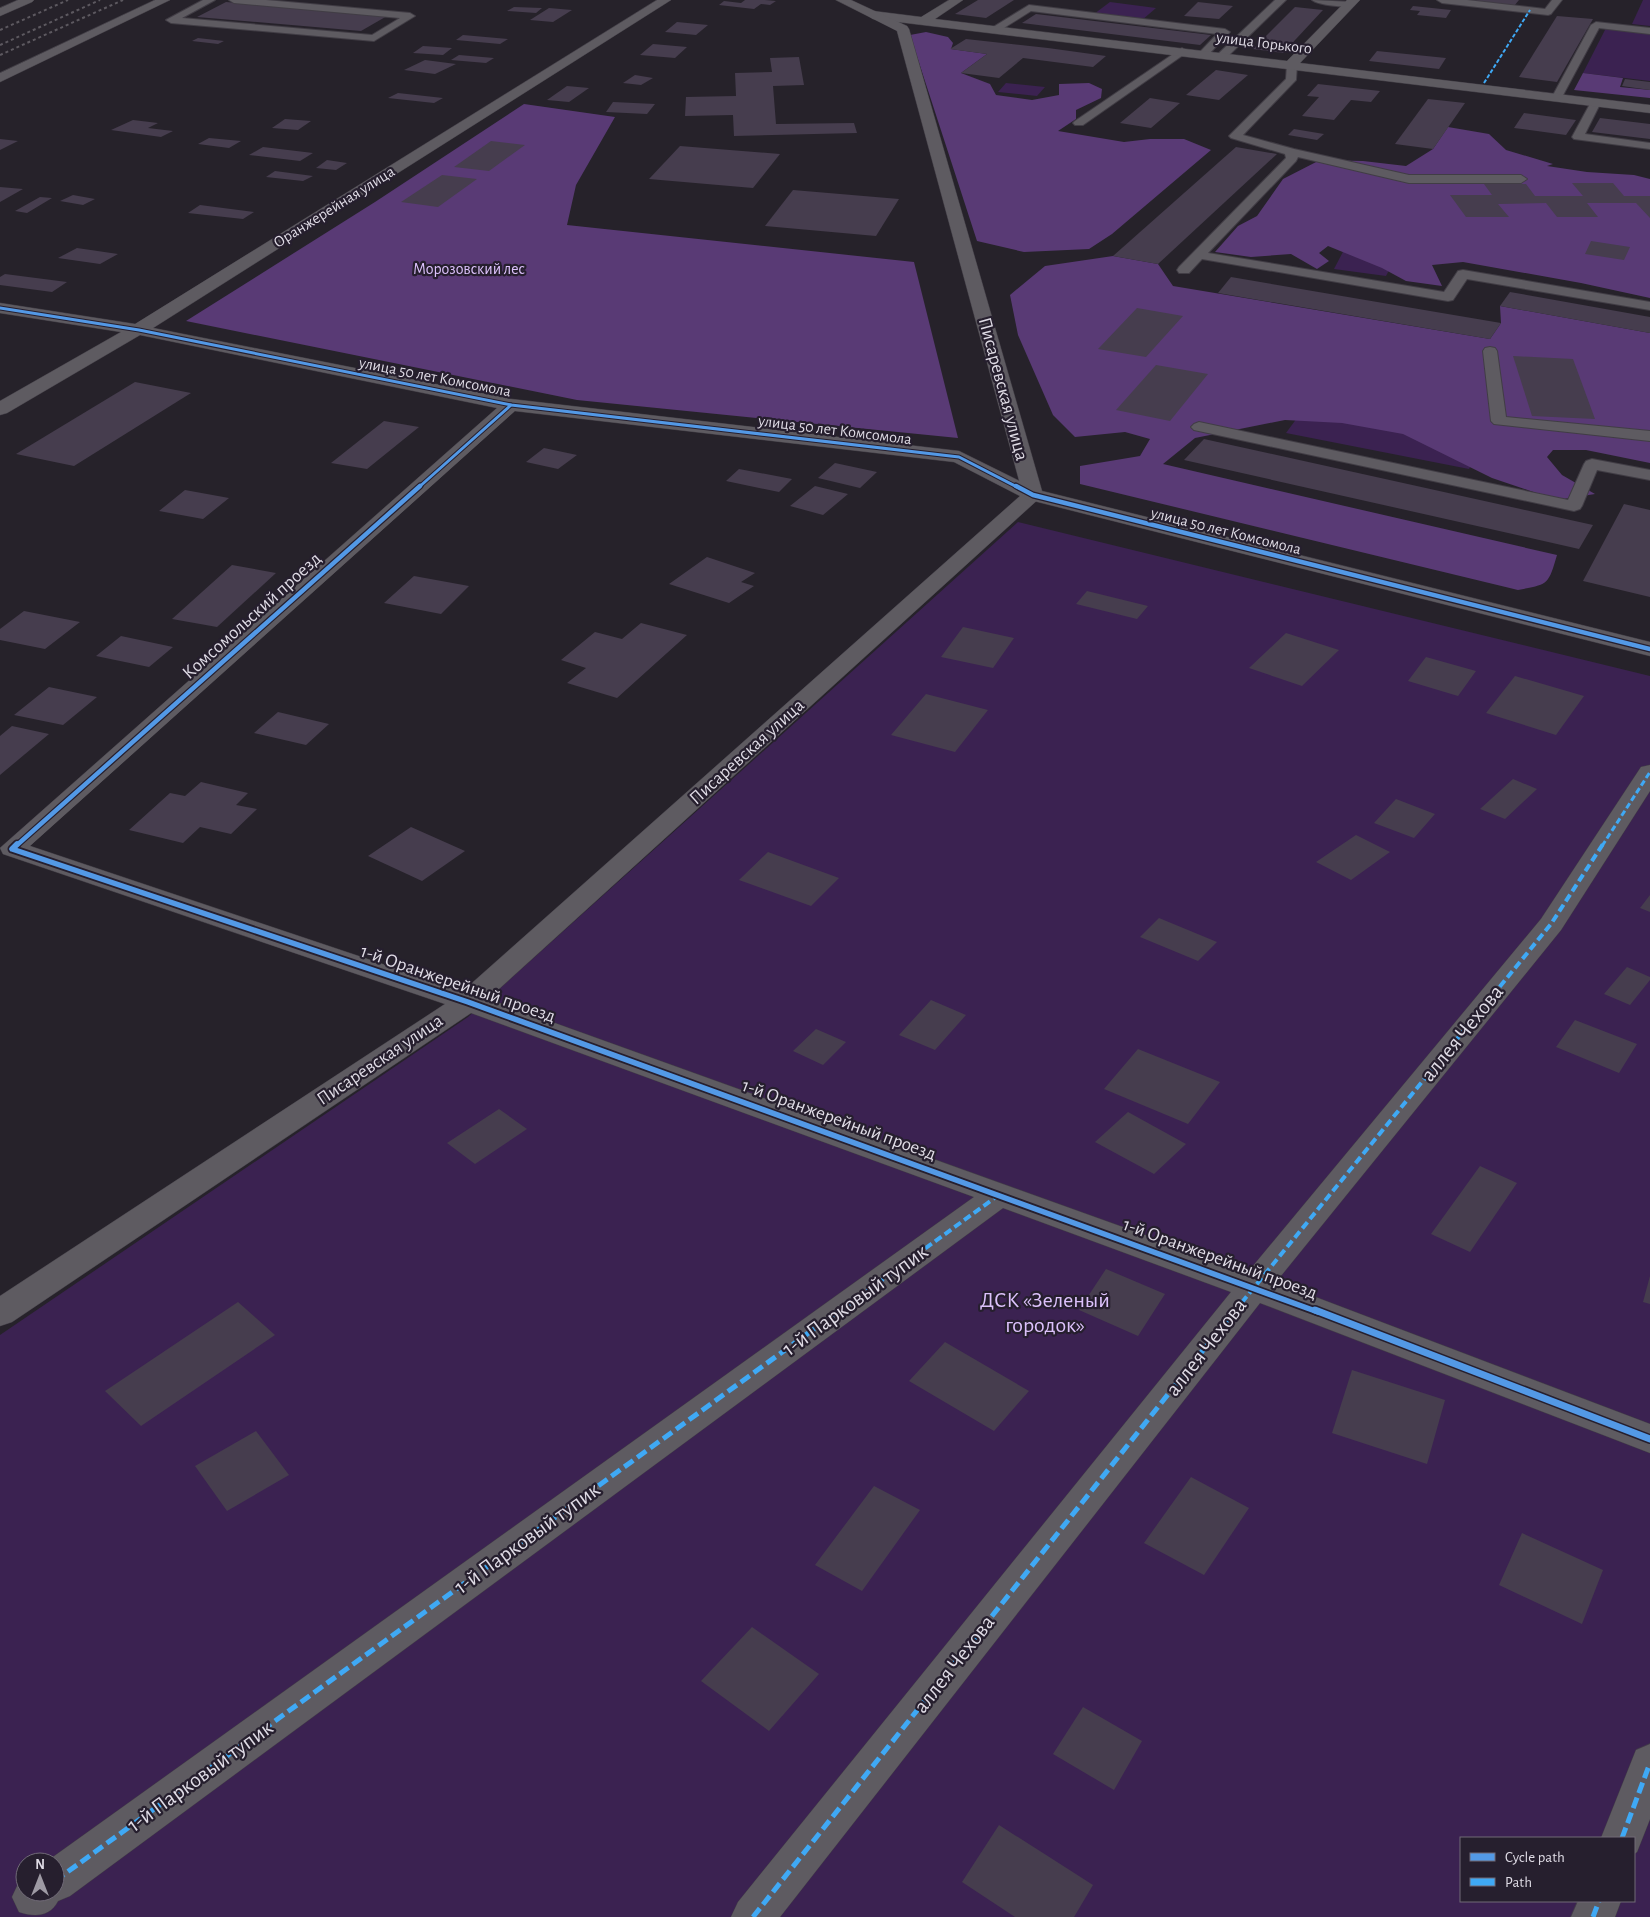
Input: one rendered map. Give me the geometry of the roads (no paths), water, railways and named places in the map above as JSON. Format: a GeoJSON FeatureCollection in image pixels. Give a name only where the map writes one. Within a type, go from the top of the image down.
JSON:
{"type":"FeatureCollection","features":[{"type":"Feature","properties":{"kind":"street"},"geometry":{"type":"LineString","coordinates":[[0,12],[28,0]]}},
{"type":"Feature","properties":{"kind":"street","name":"Оранжерейная улица"},"geometry":{"type":"LineString","coordinates":[[0,409],[140,330],[665,0]]}},
{"type":"Feature","properties":{"kind":"street","name":"Писаревская улица"},"geometry":{"type":"LineString","coordinates":[[0,1313],[468,1002],[1033,495],[903,30],[842,0]]}},
{"type":"Feature","properties":{"kind":"street"},"geometry":{"type":"LineString","coordinates":[[923,21],[957,0]]}},
{"type":"Feature","properties":{"kind":"street"},"geometry":{"type":"LineString","coordinates":[[1292,64],[1352,2]]}},
{"type":"Feature","properties":{"kind":"street"},"geometry":{"type":"LineString","coordinates":[[0,78],[170,3]]}},
{"type":"Feature","properties":{"kind":"street","name":"улица Горького"},"geometry":{"type":"LineString","coordinates":[[873,15],[1292,64],[1650,109]]}},
{"type":"Feature","properties":{"kind":"street","name":"улица 50 лет Комсомола"},"geometry":{"type":"LineString","coordinates":[[0,308],[140,330],[511,405],[959,457],[1033,495],[1650,649]]}},
{"type":"Feature","properties":{"kind":"street","name":"Комсомольский проезд"},"geometry":{"type":"LineString","coordinates":[[12,848],[511,405]]}},
{"type":"Feature","properties":{"kind":"street","name":"аллея Чехова"},"geometry":{"type":"LineString","coordinates":[[753,1917],[1254,1287],[1551,924],[1650,772]]}},
{"type":"Feature","properties":{"kind":"street","name":"1-й Оранжерейный проезд"},"geometry":{"type":"LineString","coordinates":[[12,848],[468,1002],[1254,1287],[1650,1439]]}},
{"type":"Feature","properties":{"kind":"street","name":"1-й Парковый тупик"},"geometry":{"type":"LineString","coordinates":[[65,1874],[1000,1194]]}},
{"type":"Feature","properties":{"kind":"street"},"geometry":{"type":"LineString","coordinates":[[1622,1837],[1650,1763]]}},
{"type":"Feature","properties":{"kind":"street"},"geometry":{"type":"LineString","coordinates":[[1593,1917],[1599,1902]]}},
{"type":"Feature","properties":{"kind":"lane"},"geometry":{"type":"LineString","coordinates":[[210,0],[171,20],[374,38],[410,16],[234,0]]}},
{"type":"Feature","properties":{"kind":"lane"},"geometry":{"type":"LineString","coordinates":[[1222,56],[1281,0]]}},
{"type":"Feature","properties":{"kind":"lane"},"geometry":{"type":"LineString","coordinates":[[1317,0],[1352,2]]}},
{"type":"Feature","properties":{"kind":"lane"},"geometry":{"type":"LineString","coordinates":[[1442,0],[1548,12],[1557,0]]}},
{"type":"Feature","properties":{"kind":"lane"},"geometry":{"type":"LineString","coordinates":[[170,3],[198,6]]}},
{"type":"Feature","properties":{"kind":"lane"},"geometry":{"type":"LineString","coordinates":[[995,29],[1029,8],[1225,32],[1203,54]]}},
{"type":"Feature","properties":{"kind":"lane"},"geometry":{"type":"LineString","coordinates":[[1557,97],[1596,25],[1650,31]]}},
{"type":"Feature","properties":{"kind":"lane"},"geometry":{"type":"LineString","coordinates":[[1079,123],[1182,51]]}},
{"type":"Feature","properties":{"kind":"lane"},"geometry":{"type":"LineString","coordinates":[[1292,64],[1291,80],[1235,136],[1291,152],[1409,179],[1521,179]]}},
{"type":"Feature","properties":{"kind":"lane"},"geometry":{"type":"LineString","coordinates":[[1596,102],[1578,137],[1650,146]]}},
{"type":"Feature","properties":{"kind":"lane"},"geometry":{"type":"LineString","coordinates":[[1184,270],[1292,159],[1291,152]]}},
{"type":"Feature","properties":{"kind":"lane"},"geometry":{"type":"LineString","coordinates":[[1198,255],[1448,297],[1463,274],[1650,306]]}},
{"type":"Feature","properties":{"kind":"lane"},"geometry":{"type":"LineString","coordinates":[[1490,351],[1500,421],[1650,436]]}},
{"type":"Feature","properties":{"kind":"lane"},"geometry":{"type":"LineString","coordinates":[[1199,427],[1574,506],[1592,464],[1650,475]]}},
{"type":"Feature","properties":{"kind":"railway"},"geometry":{"type":"LineString","coordinates":[[0,30],[68,0]]}},
{"type":"Feature","properties":{"kind":"railway"},"geometry":{"type":"LineString","coordinates":[[0,45],[100,0]]}},
{"type":"Feature","properties":{"kind":"railway"},"geometry":{"type":"LineString","coordinates":[[0,55],[123,0]]}},
{"type":"Feature","properties":{"kind":"park label","name":"Морозовский лес"},"geometry":{"type":"Point","coordinates":[469,269]}},
{"type":"Feature","properties":{"kind":"park label","name":"ДСК «Зеленый городок»"},"geometry":{"type":"Point","coordinates":[1045,1312]}}]}
